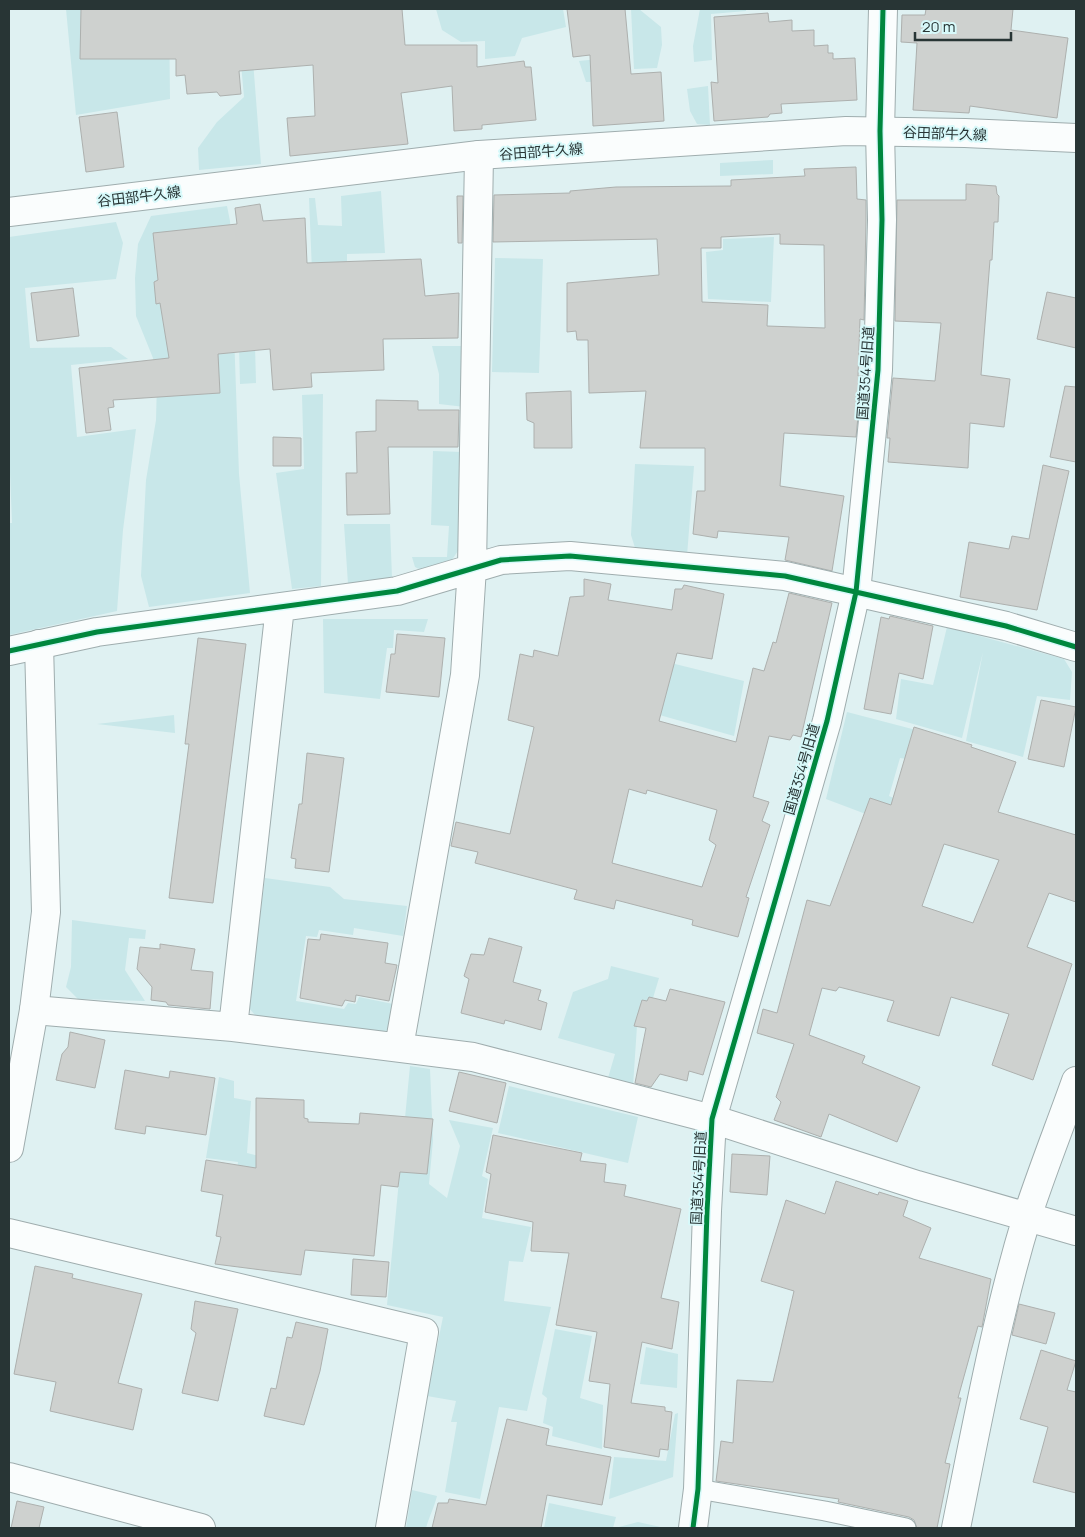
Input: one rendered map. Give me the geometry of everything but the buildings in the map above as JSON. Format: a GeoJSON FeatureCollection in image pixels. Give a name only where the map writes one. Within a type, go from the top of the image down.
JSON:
{"type":"FeatureCollection","features":[{"type":"Feature","properties":{"kind":"street","name":"国道354号旧道"},"geometry":{"type":"LineString","coordinates":[[693,1528],[698,1489],[706,1211],[712,1119],[827,721],[856,592],[878,370],[882,220],[880,131],[883,9]]}},
{"type":"Feature","properties":{"kind":"street","name":"谷田部牛久線"},"geometry":{"type":"LineString","coordinates":[[9,212],[479,155],[846,131],[1076,138]]}},
{"type":"Feature","properties":{"kind":"street"},"geometry":{"type":"LineString","coordinates":[[399,1047],[465,675],[472,568],[479,155]]}},
{"type":"Feature","properties":{"kind":"street"},"geometry":{"type":"LineString","coordinates":[[9,652],[97,632],[397,591],[501,560],[570,556],[785,576],[1006,626],[1076,647]]}},
{"type":"Feature","properties":{"kind":"street"},"geometry":{"type":"LineString","coordinates":[[233,1028],[280,607]]}},
{"type":"Feature","properties":{"kind":"street"},"geometry":{"type":"LineString","coordinates":[[9,1148],[34,1010],[43,940],[46,876],[39,644]]}},
{"type":"Feature","properties":{"kind":"street"},"geometry":{"type":"LineString","coordinates":[[34,1010],[233,1028],[473,1056],[712,1119],[917,1185],[1076,1231]]}},
{"type":"Feature","properties":{"kind":"street"},"geometry":{"type":"LineString","coordinates":[[956,1528],[987,1372],[1027,1217],[1076,1081]]}},
{"type":"Feature","properties":{"kind":"street"},"geometry":{"type":"LineString","coordinates":[[9,1233],[424,1332],[390,1528]]}},
{"type":"Feature","properties":{"kind":"street"},"geometry":{"type":"LineString","coordinates":[[9,1477],[201,1528]]}},
{"type":"Feature","properties":{"kind":"lane"},"geometry":{"type":"LineString","coordinates":[[698,1489],[825,1511],[906,1528]]}},
{"type":"Feature","properties":{"kind":"shaded area"},"geometry":{"type":"Polygon","coordinates":[[[66,9],[169,9],[170,99],[76,115],[66,9]]]}},
{"type":"Feature","properties":{"kind":"shaded area"},"geometry":{"type":"Polygon","coordinates":[[[236,9],[249,9],[261,164],[199,170],[198,148],[217,122],[244,97],[236,9]]]}},
{"type":"Feature","properties":{"kind":"shaded area"},"geometry":{"type":"Polygon","coordinates":[[[436,9],[563,9],[566,27],[522,38],[515,56],[485,59],[485,41],[461,42],[442,30],[436,9]]]}},
{"type":"Feature","properties":{"kind":"shaded area"},"geometry":{"type":"Polygon","coordinates":[[[631,9],[639,9],[661,27],[662,45],[657,68],[634,69],[631,9]]]}},
{"type":"Feature","properties":{"kind":"shaded area"},"geometry":{"type":"Polygon","coordinates":[[[700,9],[746,9],[746,11],[711,14],[712,60],[694,62],[693,46],[700,9]]]}},
{"type":"Feature","properties":{"kind":"shaded area"},"geometry":{"type":"Polygon","coordinates":[[[627,56],[629,81],[586,82],[579,61],[627,56]]]}},
{"type":"Feature","properties":{"kind":"shaded area"},"geometry":{"type":"Polygon","coordinates":[[[708,86],[710,125],[697,124],[690,111],[687,89],[708,86]]]}},
{"type":"Feature","properties":{"kind":"shaded area"},"geometry":{"type":"Polygon","coordinates":[[[773,160],[773,174],[720,176],[720,163],[773,160]]]}},
{"type":"Feature","properties":{"kind":"shaded area"},"geometry":{"type":"Polygon","coordinates":[[[381,191],[385,253],[347,254],[347,283],[316,370],[309,198],[315,198],[318,225],[342,226],[341,196],[381,191]]]}},
{"type":"Feature","properties":{"kind":"shaded area"},"geometry":{"type":"Polygon","coordinates":[[[227,206],[230,221],[239,474],[250,593],[149,607],[141,576],[146,480],[156,420],[157,382],[153,358],[136,316],[135,278],[138,244],[151,216],[227,206]]]}},
{"type":"Feature","properties":{"kind":"shaded area"},"geometry":{"type":"Polygon","coordinates":[[[116,222],[123,243],[116,279],[25,288],[30,348],[111,347],[128,359],[71,365],[77,437],[136,429],[123,530],[117,611],[9,635],[9,523],[12,523],[9,447],[9,237],[116,222]]]}},
{"type":"Feature","properties":{"kind":"shaded area"},"geometry":{"type":"Polygon","coordinates":[[[774,237],[771,302],[708,299],[706,252],[723,250],[723,239],[774,237]]]}},
{"type":"Feature","properties":{"kind":"shaded area"},"geometry":{"type":"Polygon","coordinates":[[[495,258],[543,259],[539,373],[492,372],[495,258]]]}},
{"type":"Feature","properties":{"kind":"shaded area"},"geometry":{"type":"Polygon","coordinates":[[[239,345],[255,345],[256,383],[240,384],[239,345]]]}},
{"type":"Feature","properties":{"kind":"shaded area"},"geometry":{"type":"Polygon","coordinates":[[[432,346],[467,346],[465,407],[439,404],[439,374],[432,346]]]}},
{"type":"Feature","properties":{"kind":"shaded area"},"geometry":{"type":"Polygon","coordinates":[[[323,394],[321,586],[292,589],[276,473],[304,469],[302,395],[323,394]]]}},
{"type":"Feature","properties":{"kind":"shaded area"},"geometry":{"type":"Polygon","coordinates":[[[433,451],[462,452],[460,548],[447,567],[425,572],[415,567],[412,557],[447,557],[449,526],[431,525],[433,451]]]}},
{"type":"Feature","properties":{"kind":"shaded area"},"geometry":{"type":"Polygon","coordinates":[[[635,464],[694,466],[687,556],[636,551],[631,535],[635,464]]]}},
{"type":"Feature","properties":{"kind":"shaded area"},"geometry":{"type":"Polygon","coordinates":[[[344,524],[390,524],[392,578],[348,584],[344,524]]]}},
{"type":"Feature","properties":{"kind":"shaded area"},"geometry":{"type":"Polygon","coordinates":[[[323,619],[428,619],[424,632],[394,630],[393,648],[387,648],[380,699],[324,693],[323,619]]]}},
{"type":"Feature","properties":{"kind":"shaded area"},"geometry":{"type":"Polygon","coordinates":[[[947,627],[1064,659],[1072,672],[1070,700],[1037,696],[1023,757],[966,741],[983,652],[962,738],[896,719],[901,679],[933,685],[947,627]]]}},
{"type":"Feature","properties":{"kind":"shaded area"},"geometry":{"type":"Polygon","coordinates":[[[671,663],[744,681],[734,736],[656,714],[671,663]]]}},
{"type":"Feature","properties":{"kind":"shaded area"},"geometry":{"type":"Polygon","coordinates":[[[847,712],[916,730],[907,759],[900,758],[889,796],[968,831],[961,850],[826,799],[847,712]]]}},
{"type":"Feature","properties":{"kind":"shaded area"},"geometry":{"type":"Polygon","coordinates":[[[174,715],[175,733],[97,724],[174,715]]]}},
{"type":"Feature","properties":{"kind":"shaded area"},"geometry":{"type":"Polygon","coordinates":[[[265,878],[330,887],[344,899],[407,906],[403,936],[354,928],[353,935],[319,930],[317,937],[306,936],[296,1001],[344,1009],[348,1003],[356,1004],[359,997],[393,1004],[388,1030],[379,1033],[261,1022],[248,1007],[265,878]]]}},
{"type":"Feature","properties":{"kind":"shaded area"},"geometry":{"type":"Polygon","coordinates":[[[72,920],[146,930],[145,939],[129,938],[125,970],[145,1001],[78,999],[66,987],[71,967],[72,920]]]}},
{"type":"Feature","properties":{"kind":"shaded area"},"geometry":{"type":"Polygon","coordinates":[[[611,966],[659,978],[653,998],[637,1026],[633,1086],[608,1078],[615,1054],[558,1038],[573,992],[608,979],[611,966]]]}},
{"type":"Feature","properties":{"kind":"shaded area"},"geometry":{"type":"Polygon","coordinates":[[[410,1066],[430,1069],[433,1140],[429,1184],[447,1198],[460,1146],[449,1120],[493,1128],[482,1176],[488,1179],[482,1218],[531,1227],[523,1262],[509,1261],[504,1301],[551,1307],[527,1411],[499,1407],[480,1499],[445,1492],[457,1422],[451,1422],[456,1401],[427,1396],[443,1317],[387,1305],[410,1066]]]}},
{"type":"Feature","properties":{"kind":"shaded area"},"geometry":{"type":"Polygon","coordinates":[[[219,1077],[234,1081],[234,1098],[251,1101],[247,1153],[259,1156],[260,1186],[233,1200],[238,1162],[206,1158],[219,1077]]]}},
{"type":"Feature","properties":{"kind":"shaded area"},"geometry":{"type":"Polygon","coordinates":[[[509,1086],[638,1117],[628,1163],[498,1133],[509,1086]]]}},
{"type":"Feature","properties":{"kind":"shaded area"},"geometry":{"type":"Polygon","coordinates":[[[555,1329],[592,1336],[580,1398],[603,1405],[602,1449],[552,1436],[553,1427],[543,1423],[547,1398],[542,1394],[555,1329]]]}},
{"type":"Feature","properties":{"kind":"shaded area"},"geometry":{"type":"Polygon","coordinates":[[[646,1347],[678,1354],[677,1388],[640,1384],[646,1347]]]}},
{"type":"Feature","properties":{"kind":"shaded area"},"geometry":{"type":"Polygon","coordinates":[[[678,1413],[673,1477],[609,1499],[614,1457],[666,1461],[675,1414],[678,1413]]]}},
{"type":"Feature","properties":{"kind":"shaded area"},"geometry":{"type":"Polygon","coordinates":[[[412,1490],[437,1496],[426,1528],[406,1528],[412,1490]]]}},
{"type":"Feature","properties":{"kind":"shaded area"},"geometry":{"type":"Polygon","coordinates":[[[549,1503],[616,1517],[613,1528],[544,1528],[549,1503]]]}},
{"type":"Feature","properties":{"kind":"shaded area"},"geometry":{"type":"Polygon","coordinates":[[[638,1522],[665,1528],[615,1528],[638,1522]]]}},
{"type":"Feature","properties":{"kind":"cycle path"},"geometry":{"type":"LineString","coordinates":[[693,1528],[698,1489],[707,1211],[712,1119],[827,721],[856,592],[878,370],[882,220],[880,131],[883,9]]}},
{"type":"Feature","properties":{"kind":"cycle path"},"geometry":{"type":"LineString","coordinates":[[9,651],[97,632],[397,591],[501,560],[570,556],[785,576],[1006,626],[1076,647]]}}]}
